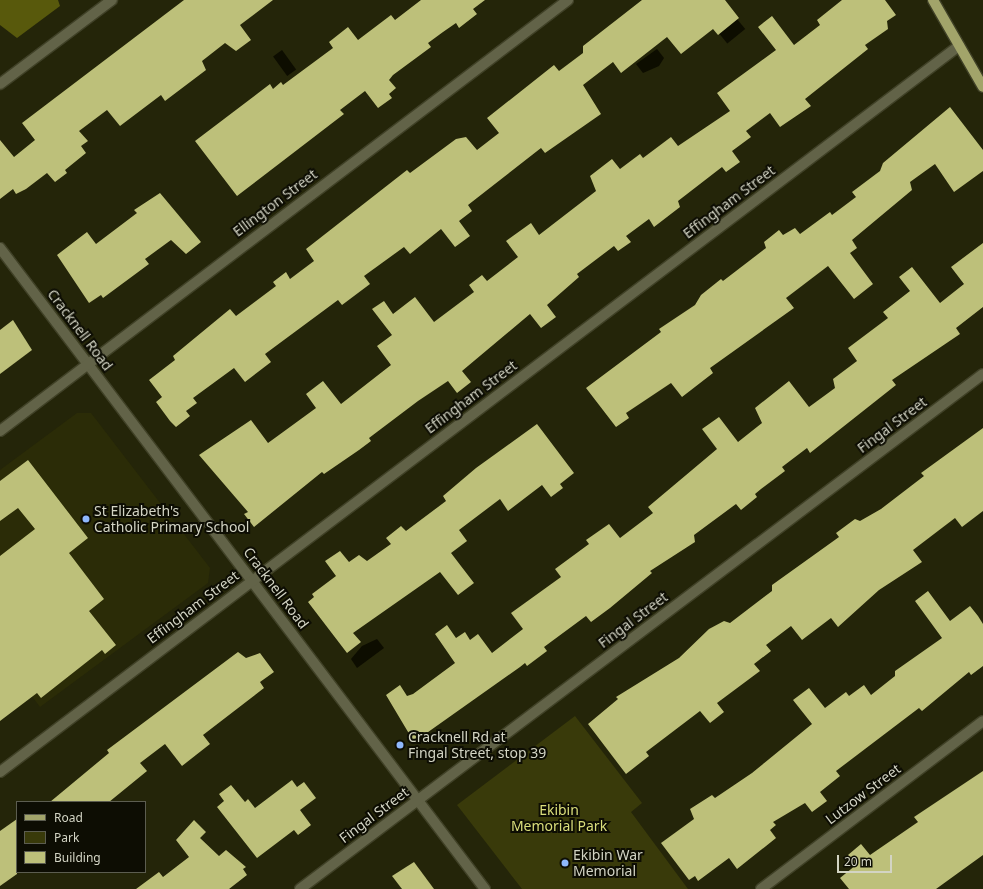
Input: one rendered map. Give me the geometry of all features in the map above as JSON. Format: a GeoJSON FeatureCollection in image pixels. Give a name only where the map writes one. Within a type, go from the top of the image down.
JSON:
{"type":"FeatureCollection","features":[{"type":"Feature","properties":{"kind":"main road"},"geometry":{"type":"LineString","coordinates":[[933,0],[983,88]]}},
{"type":"Feature","properties":{"kind":"street"},"geometry":{"type":"LineString","coordinates":[[0,84],[112,0]]}},
{"type":"Feature","properties":{"kind":"street","name":"Ellington Street"},"geometry":{"type":"LineString","coordinates":[[0,431],[568,0]]}},
{"type":"Feature","properties":{"kind":"street","name":"Effingham Street"},"geometry":{"type":"LineString","coordinates":[[0,772],[959,46]]}},
{"type":"Feature","properties":{"kind":"street","name":"Cracknell Road"},"geometry":{"type":"LineString","coordinates":[[0,248],[485,889]]}},
{"type":"Feature","properties":{"kind":"street","name":"Fingal Street"},"geometry":{"type":"LineString","coordinates":[[300,889],[983,374]]}},
{"type":"Feature","properties":{"kind":"street","name":"Lutzow Street"},"geometry":{"type":"LineString","coordinates":[[761,889],[983,721]]}},
{"type":"Feature","properties":{"kind":"shaded area"},"geometry":{"type":"Polygon","coordinates":[[[0,0],[58,0],[60,6],[17,38],[0,25],[0,0]]]}},
{"type":"Feature","properties":{"kind":"shaded area"},"geometry":{"type":"Polygon","coordinates":[[[737,19],[745,29],[727,44],[719,33],[737,19]]]}},
{"type":"Feature","properties":{"kind":"shaded area"},"geometry":{"type":"Polygon","coordinates":[[[657,49],[664,58],[659,66],[643,73],[636,64],[657,49]]]}},
{"type":"Feature","properties":{"kind":"shaded area"},"geometry":{"type":"Polygon","coordinates":[[[282,50],[296,69],[287,76],[273,56],[282,50]]]}},
{"type":"Feature","properties":{"kind":"shaded area","name":"St Elizabeth's Catholic Primary School"},"geometry":{"type":"Polygon","coordinates":[[[77,413],[91,413],[210,568],[208,583],[40,707],[0,654],[0,470],[77,413]]]}},
{"type":"Feature","properties":{"kind":"shaded area"},"geometry":{"type":"Polygon","coordinates":[[[377,639],[384,648],[357,668],[351,659],[362,646],[377,639]]]}},
{"type":"Feature","properties":{"kind":"green space","name":"Ekibin Memorial Park"},"geometry":{"type":"Polygon","coordinates":[[[575,716],[642,803],[631,812],[688,889],[522,889],[457,805],[575,716]]]}},
{"type":"Feature","properties":{"kind":"building"},"geometry":{"type":"Polygon","coordinates":[[[184,0],[273,0],[240,25],[251,40],[236,51],[225,43],[202,61],[206,70],[165,101],[161,95],[120,126],[107,110],[79,131],[88,141],[81,146],[86,153],[65,170],[67,173],[55,182],[47,173],[26,189],[16,194],[13,189],[0,199],[0,140],[14,157],[35,140],[22,123],[184,0]]]}},
{"type":"Feature","properties":{"kind":"building"},"geometry":{"type":"Polygon","coordinates":[[[421,0],[485,0],[473,9],[477,14],[459,28],[456,23],[443,32],[428,43],[431,47],[393,75],[389,80],[396,88],[389,94],[392,98],[378,108],[365,91],[340,110],[344,114],[237,196],[195,141],[270,84],[273,89],[281,82],[283,85],[333,48],[329,42],[348,27],[358,40],[391,15],[395,20],[421,0]]]}},
{"type":"Feature","properties":{"kind":"building"},"geometry":{"type":"Polygon","coordinates":[[[642,0],[725,0],[739,18],[718,35],[713,29],[681,54],[667,37],[621,73],[613,62],[583,85],[601,114],[545,153],[541,148],[468,205],[472,211],[459,221],[470,236],[455,247],[441,229],[410,254],[404,247],[364,276],[370,284],[342,305],[338,300],[265,354],[271,362],[245,382],[234,368],[193,398],[197,403],[186,411],[190,416],[176,427],[170,421],[156,402],[162,397],[149,380],[175,360],[173,356],[230,309],[236,316],[276,286],[273,282],[286,272],[290,279],[314,261],[306,249],[407,170],[410,173],[456,139],[466,137],[477,150],[499,133],[487,118],[554,65],[559,71],[583,53],[583,46],[642,0]]]}},
{"type":"Feature","properties":{"kind":"building"},"geometry":{"type":"Polygon","coordinates":[[[842,0],[885,0],[896,15],[887,21],[888,29],[865,45],[868,49],[805,99],[811,106],[780,127],[770,113],[746,131],[751,137],[732,151],[740,162],[726,172],[722,167],[678,201],[680,207],[654,227],[649,219],[626,236],[631,242],[618,251],[614,246],[577,274],[579,277],[547,305],[556,317],[541,328],[530,314],[462,371],[471,382],[457,393],[448,381],[418,401],[369,438],[371,441],[359,450],[324,474],[322,472],[254,527],[244,514],[248,512],[199,455],[251,420],[268,443],[316,408],[306,394],[323,381],[341,404],[391,365],[377,346],[392,335],[372,309],[384,301],[393,314],[415,297],[434,322],[474,292],[469,285],[482,275],[487,281],[518,257],[506,241],[531,223],[539,235],[596,191],[590,176],[612,159],[620,169],[640,154],[643,158],[671,137],[678,146],[730,111],[717,93],[776,50],[758,27],[772,16],[794,45],[820,25],[817,20],[842,0]]]}},
{"type":"Feature","properties":{"kind":"building"},"geometry":{"type":"Polygon","coordinates":[[[950,107],[983,150],[983,171],[954,192],[935,164],[910,182],[912,190],[852,240],[857,248],[850,253],[873,284],[854,299],[828,266],[786,298],[794,308],[710,368],[713,373],[682,397],[671,383],[626,413],[629,418],[616,427],[586,388],[661,332],[659,329],[695,305],[701,295],[721,279],[723,281],[766,248],[764,242],[779,230],[783,235],[795,228],[800,234],[830,212],[832,215],[856,197],[852,192],[880,171],[883,163],[950,107]]]}},
{"type":"Feature","properties":{"kind":"building"},"geometry":{"type":"Polygon","coordinates":[[[160,193],[201,242],[186,254],[171,240],[145,259],[149,264],[103,298],[101,295],[89,303],[57,255],[87,232],[96,244],[137,213],[134,210],[160,193]]]}},
{"type":"Feature","properties":{"kind":"building"},"geometry":{"type":"Polygon","coordinates":[[[983,243],[983,307],[956,328],[960,334],[892,380],[896,385],[810,453],[807,448],[782,467],[785,471],[755,494],[757,497],[741,510],[736,504],[694,535],[695,542],[650,571],[652,573],[610,608],[591,622],[586,616],[544,647],[547,651],[527,666],[525,663],[414,742],[386,695],[400,685],[407,696],[413,694],[455,663],[435,634],[447,625],[456,638],[465,632],[470,640],[478,634],[492,653],[523,629],[511,613],[561,577],[555,569],[589,544],[586,540],[609,524],[620,538],[653,513],[648,507],[717,449],[702,429],[719,417],[738,442],[762,423],[755,408],[789,381],[809,407],[835,388],[833,379],[857,361],[848,348],[888,318],[883,312],[910,291],[899,277],[912,267],[940,303],[964,284],[951,267],[983,243]]]}},
{"type":"Feature","properties":{"kind":"building"},"geometry":{"type":"Polygon","coordinates":[[[13,320],[32,350],[0,374],[0,330],[13,320]]]}},
{"type":"Feature","properties":{"kind":"building"},"geometry":{"type":"Polygon","coordinates":[[[537,424],[574,473],[560,484],[563,488],[551,497],[542,485],[508,511],[500,499],[459,530],[467,541],[451,553],[474,583],[458,595],[440,572],[353,633],[361,642],[347,653],[308,602],[314,597],[312,594],[336,576],[325,561],[340,551],[349,562],[359,555],[367,561],[391,544],[386,538],[401,526],[406,531],[446,501],[443,496],[476,468],[537,424]]]}},
{"type":"Feature","properties":{"kind":"building"},"geometry":{"type":"Polygon","coordinates":[[[983,428],[983,511],[962,527],[955,518],[913,550],[922,562],[879,590],[838,627],[831,618],[802,640],[791,626],[766,645],[771,651],[754,664],[760,671],[717,703],[724,712],[710,723],[700,711],[646,752],[649,756],[626,774],[588,724],[618,699],[616,697],[679,658],[709,629],[724,621],[730,623],[772,591],[772,585],[839,537],[836,533],[855,519],[860,521],[881,509],[924,476],[921,473],[983,428]]]}},
{"type":"Feature","properties":{"kind":"building"},"geometry":{"type":"Polygon","coordinates":[[[28,460],[88,538],[69,553],[104,599],[89,611],[116,645],[105,654],[102,650],[41,698],[37,693],[0,721],[0,556],[35,529],[18,508],[0,521],[0,481],[28,460]]]}},
{"type":"Feature","properties":{"kind":"building"},"geometry":{"type":"Polygon","coordinates":[[[928,591],[950,621],[970,606],[978,616],[983,624],[983,666],[971,675],[969,672],[922,711],[919,708],[836,771],[840,776],[820,792],[827,801],[812,812],[805,803],[773,822],[776,825],[770,830],[776,838],[737,869],[729,858],[698,881],[695,876],[689,880],[661,843],[694,819],[690,809],[712,795],[715,798],[752,773],[812,724],[793,700],[809,688],[825,708],[846,692],[849,696],[864,685],[871,695],[895,676],[895,671],[942,638],[915,601],[928,591]]]}},
{"type":"Feature","properties":{"kind":"building"},"geometry":{"type":"Polygon","coordinates":[[[238,652],[246,658],[260,653],[274,672],[260,682],[264,688],[203,735],[210,744],[182,766],[165,744],[140,763],[147,771],[110,801],[51,801],[109,753],[107,750],[238,652]]]}},
{"type":"Feature","properties":{"kind":"building"},"geometry":{"type":"Polygon","coordinates":[[[983,771],[983,855],[936,889],[849,889],[840,878],[856,865],[848,855],[861,844],[870,855],[918,822],[914,817],[983,771]]]}},
{"type":"Feature","properties":{"kind":"building"},"geometry":{"type":"Polygon","coordinates":[[[292,780],[297,787],[304,782],[316,798],[300,810],[311,825],[298,835],[294,830],[257,858],[217,807],[224,801],[219,794],[231,785],[245,802],[248,799],[255,808],[292,780]]]}},
{"type":"Feature","properties":{"kind":"building"},"geometry":{"type":"Polygon","coordinates":[[[16,820],[17,874],[0,886],[0,831],[16,820]]]}},
{"type":"Feature","properties":{"kind":"building"},"geometry":{"type":"Polygon","coordinates":[[[194,820],[206,832],[200,838],[219,856],[226,850],[246,867],[243,869],[247,875],[229,889],[136,889],[159,872],[163,877],[189,857],[176,840],[194,820]]]}},
{"type":"Feature","properties":{"kind":"building"},"geometry":{"type":"Polygon","coordinates":[[[414,862],[434,889],[402,889],[392,876],[414,862]]]}},
{"type":"Feature","properties":{"kind":"place","name":"St Elizabeth's Catholic Primary School"},"geometry":{"type":"Point","coordinates":[86,519]}},
{"type":"Feature","properties":{"kind":"place","name":"Cracknell Rd at Fingal Street, stop 39"},"geometry":{"type":"Point","coordinates":[400,745]}},
{"type":"Feature","properties":{"kind":"place","name":"Ekibin War Memorial"},"geometry":{"type":"Point","coordinates":[565,863]}}]}
